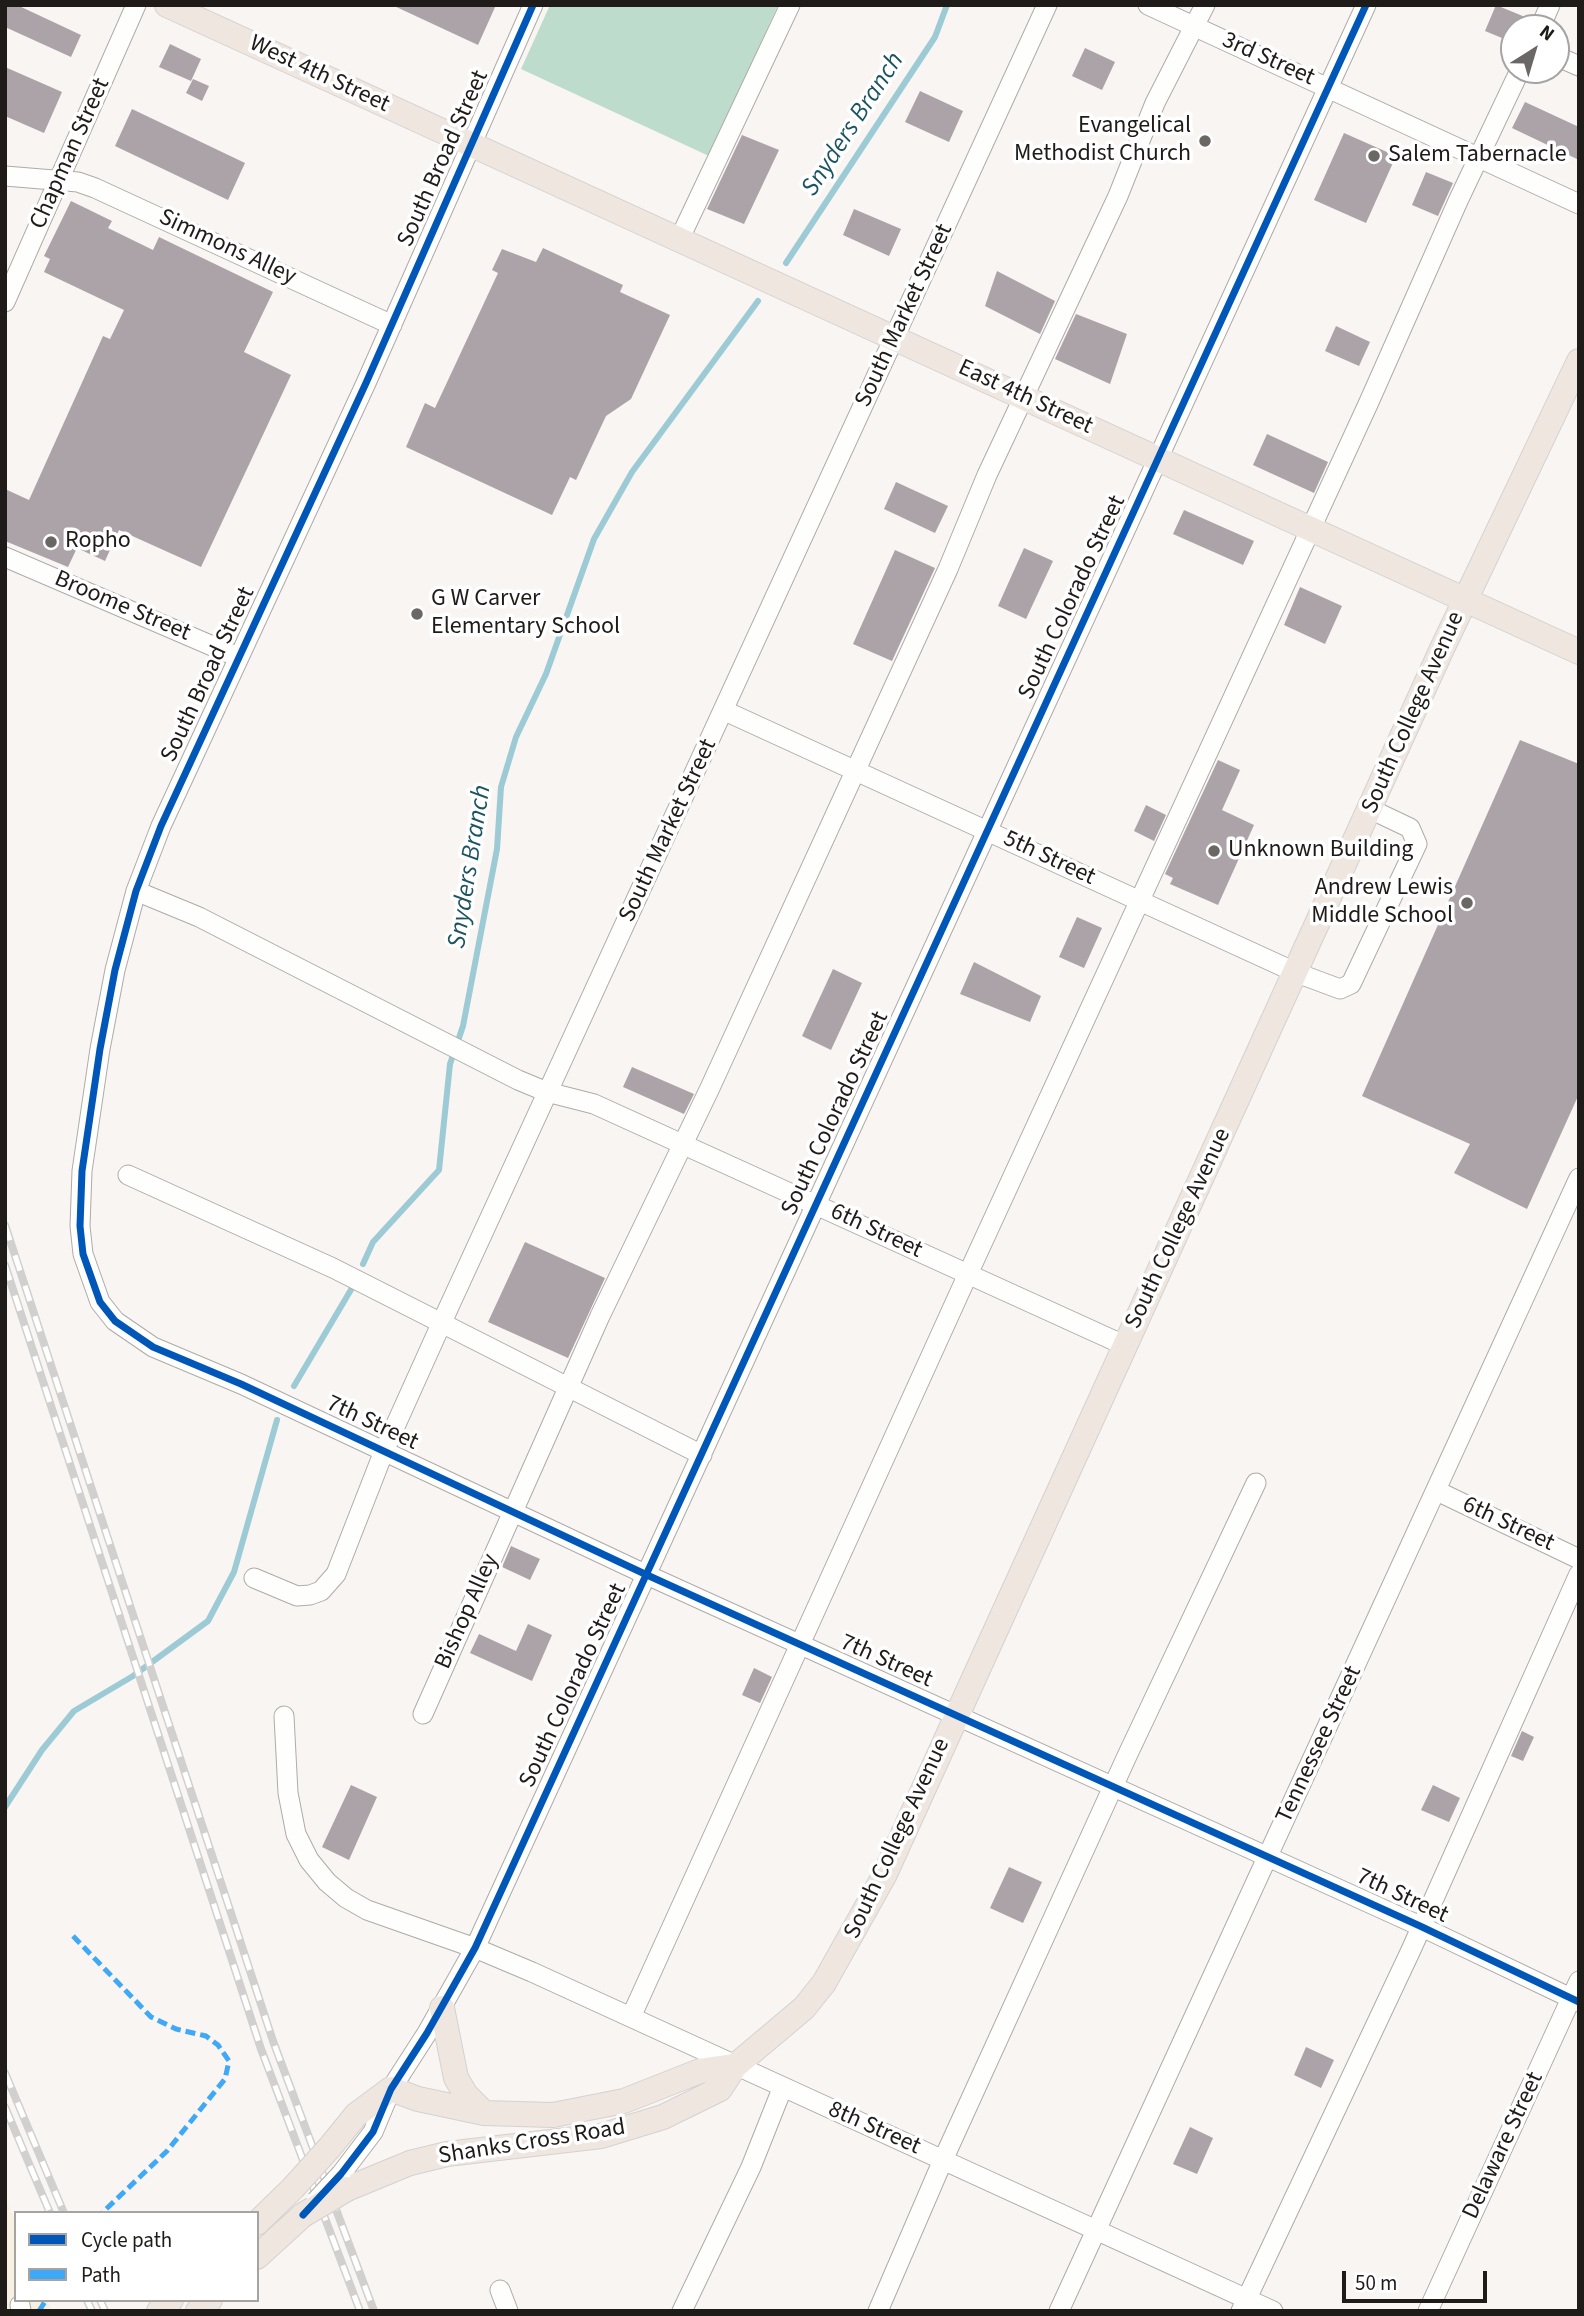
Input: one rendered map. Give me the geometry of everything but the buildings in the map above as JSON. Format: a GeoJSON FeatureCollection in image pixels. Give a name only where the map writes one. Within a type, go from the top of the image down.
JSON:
{"type":"FeatureCollection","features":[{"type":"Feature","properties":{"kind":"main road","name":"West 4th Street"},"geometry":{"type":"LineString","coordinates":[[167,5],[472,145]]}},
{"type":"Feature","properties":{"kind":"main road","name":"East 4th Street"},"geometry":{"type":"LineString","coordinates":[[472,145],[1579,652]]}},
{"type":"Feature","properties":{"kind":"main road","name":"South College Avenue"},"geometry":{"type":"LineString","coordinates":[[735,2066],[804,2008],[824,1983],[884,1876],[1465,600],[1579,360]]}},
{"type":"Feature","properties":{"kind":"main road"},"geometry":{"type":"LineString","coordinates":[[442,2008],[456,2078],[466,2095],[484,2113]]}},
{"type":"Feature","properties":{"kind":"main road","name":"Shanks Cross Road"},"geometry":{"type":"LineString","coordinates":[[391,2089],[418,2099],[484,2113],[553,2115],[593,2109],[652,2091],[700,2071],[735,2066]]}},
{"type":"Feature","properties":{"kind":"main road","name":"Shanks Cross Road"},"geometry":{"type":"LineString","coordinates":[[259,2255],[344,2181],[447,2154],[558,2142],[634,2127],[693,2104],[720,2089],[735,2066]]}},
{"type":"Feature","properties":{"kind":"main road","name":"South Colorado Street"},"geometry":{"type":"LineString","coordinates":[[259,2221],[293,2188],[356,2115],[391,2089]]}},
{"type":"Feature","properties":{"kind":"street","name":"Chapman Street"},"geometry":{"type":"LineString","coordinates":[[5,302],[136,5]]}},
{"type":"Feature","properties":{"kind":"street","name":"South Broad Street"},"geometry":{"type":"LineString","coordinates":[[177,1357],[133,1336],[100,1302],[83,1254],[80,1226],[82,1171],[115,970],[136,891],[160,825],[392,325],[533,5]]}},
{"type":"Feature","properties":{"kind":"street"},"geometry":{"type":"LineString","coordinates":[[679,240],[790,5]]}},
{"type":"Feature","properties":{"kind":"street","name":"South Market Street"},"geometry":{"type":"LineString","coordinates":[[254,1578],[297,1596],[321,1591],[331,1582],[384,1451],[442,1322],[725,711],[1047,5]]}},
{"type":"Feature","properties":{"kind":"street","name":"3rd Street"},"geometry":{"type":"LineString","coordinates":[[1148,5],[1579,204]]}},
{"type":"Feature","properties":{"kind":"street","name":"Bishop Alley"},"geometry":{"type":"LineString","coordinates":[[424,1714],[569,1386],[856,770],[1023,398],[1118,196],[1155,103],[1205,5]]}},
{"type":"Feature","properties":{"kind":"street","name":"South Colorado Street"},"geometry":{"type":"LineString","coordinates":[[344,2181],[373,2132],[391,2089],[442,2008],[475,1948],[1366,5]]}},
{"type":"Feature","properties":{"kind":"street"},"geometry":{"type":"LineString","coordinates":[[631,2017],[1513,84]]}},
{"type":"Feature","properties":{"kind":"street","name":"Simmons Alley"},"geometry":{"type":"LineString","coordinates":[[5,176],[59,180],[95,188],[392,325]]}},
{"type":"Feature","properties":{"kind":"street","name":"Broome Street"},"geometry":{"type":"LineString","coordinates":[[5,556],[238,657]]}},
{"type":"Feature","properties":{"kind":"street","name":"5th Street"},"geometry":{"type":"LineString","coordinates":[[725,711],[1139,901],[1340,989],[1351,984],[1417,844],[1410,828],[1370,809]]}},
{"type":"Feature","properties":{"kind":"street","name":"6th Street"},"geometry":{"type":"LineString","coordinates":[[136,891],[199,918],[547,1092],[594,1104],[1126,1346]]}},
{"type":"Feature","properties":{"kind":"street"},"geometry":{"type":"LineString","coordinates":[[128,1175],[333,1268],[702,1455]]}},
{"type":"Feature","properties":{"kind":"street","name":"Tennessee Street"},"geometry":{"type":"LineString","coordinates":[[1059,2311],[1579,1178]]}},
{"type":"Feature","properties":{"kind":"street","name":"7th Street"},"geometry":{"type":"LineString","coordinates":[[177,1357],[646,1575],[1576,1994]]}},
{"type":"Feature","properties":{"kind":"street"},"geometry":{"type":"LineString","coordinates":[[878,2311],[943,2160],[1113,1786],[1256,1483]]}},
{"type":"Feature","properties":{"kind":"street","name":"6th Street"},"geometry":{"type":"LineString","coordinates":[[1437,1491],[1579,1559]]}},
{"type":"Feature","properties":{"kind":"street"},"geometry":{"type":"LineString","coordinates":[[1244,2305],[1420,1926],[1579,1574]]}},
{"type":"Feature","properties":{"kind":"street","name":"8th Street"},"geometry":{"type":"LineString","coordinates":[[284,1716],[288,1794],[296,1833],[309,1860],[327,1882],[367,1910],[475,1948],[631,2017],[782,2089],[1096,2230],[1244,2305],[1273,2311]]}},
{"type":"Feature","properties":{"kind":"street","name":"Delaware Street"},"geometry":{"type":"LineString","coordinates":[[1428,2311],[1576,1994]]}},
{"type":"Feature","properties":{"kind":"street"},"geometry":{"type":"LineString","coordinates":[[682,2311],[751,2167],[782,2089]]}},
{"type":"Feature","properties":{"kind":"street"},"geometry":{"type":"LineString","coordinates":[[500,2290],[508,2311]]}},
{"type":"Feature","properties":{"kind":"shaded area"},"geometry":{"type":"Polygon","coordinates":[[[5,2198],[14,2218],[14,2302],[48,2302],[52,2311],[5,2311],[5,2198]]]}},
{"type":"Feature","properties":{"kind":"green space"},"geometry":{"type":"Polygon","coordinates":[[[550,5],[778,5],[709,156],[521,69],[550,5]]]}},
{"type":"Feature","properties":{"kind":"waterway","name":"Snyders Branch"},"geometry":{"type":"LineString","coordinates":[[786,263],[935,37],[947,5]]}},
{"type":"Feature","properties":{"kind":"waterway","name":"Snyders Branch"},"geometry":{"type":"LineString","coordinates":[[363,1264],[373,1242],[439,1170],[450,1064],[463,1026],[497,849],[501,787],[516,737],[546,674],[594,539],[632,472],[758,301]]}},
{"type":"Feature","properties":{"kind":"waterway","name":"Snyders Branch"},"geometry":{"type":"LineString","coordinates":[[294,1386],[352,1288]]}},
{"type":"Feature","properties":{"kind":"waterway","name":"Snyders Branch"},"geometry":{"type":"LineString","coordinates":[[5,1807],[42,1750],[74,1711],[133,1676],[208,1621],[234,1572],[277,1420]]}},
{"type":"Feature","properties":{"kind":"railway"},"geometry":{"type":"LineString","coordinates":[[5,1225],[273,2041],[374,2311]]}},
{"type":"Feature","properties":{"kind":"railway"},"geometry":{"type":"LineString","coordinates":[[5,1265],[261,2049],[360,2311]]}},
{"type":"Feature","properties":{"kind":"railway"},"geometry":{"type":"LineString","coordinates":[[5,2073],[63,2211]]}},
{"type":"Feature","properties":{"kind":"railway"},"geometry":{"type":"LineString","coordinates":[[5,2107],[49,2211]]}},
{"type":"Feature","properties":{"kind":"railway"},"geometry":{"type":"LineString","coordinates":[[88,2302],[92,2311]]}},
{"type":"Feature","properties":{"kind":"railway"},"geometry":{"type":"LineString","coordinates":[[101,2302],[105,2311]]}},
{"type":"Feature","properties":{"kind":"marked path"},"geometry":{"type":"LineString","coordinates":[[73,1936],[151,2017],[176,2029],[206,2036],[218,2045],[229,2061],[225,2079],[167,2151],[104,2211]]}},
{"type":"Feature","properties":{"kind":"marked path"},"geometry":{"type":"LineString","coordinates":[[39,2311],[45,2302]]}},
{"type":"Feature","properties":{"kind":"cycle path"},"geometry":{"type":"LineString","coordinates":[[533,5],[366,383],[161,826],[136,891],[115,970],[82,1171],[80,1226],[83,1254],[100,1302],[115,1321],[153,1347],[241,1384],[647,1575],[1420,1926],[1579,2002]]}},
{"type":"Feature","properties":{"kind":"cycle path"},"geometry":{"type":"LineString","coordinates":[[303,2215],[341,2174],[373,2132],[391,2089],[427,2033],[475,1948],[1366,5]]}},
{"type":"Feature","properties":{"kind":"place","name":"Evangelical Methodist Church"},"geometry":{"type":"Point","coordinates":[1205,141]}},
{"type":"Feature","properties":{"kind":"place","name":"Salem Tabernacle"},"geometry":{"type":"Point","coordinates":[1374,156]}},
{"type":"Feature","properties":{"kind":"place","name":"Ropho"},"geometry":{"type":"Point","coordinates":[51,542]}},
{"type":"Feature","properties":{"kind":"place","name":"G W Carver Elementary School"},"geometry":{"type":"Point","coordinates":[417,614]}},
{"type":"Feature","properties":{"kind":"place","name":"Unknown Building"},"geometry":{"type":"Point","coordinates":[1214,851]}},
{"type":"Feature","properties":{"kind":"place","name":"Andrew Lewis Middle School"},"geometry":{"type":"Point","coordinates":[1467,903]}}]}
